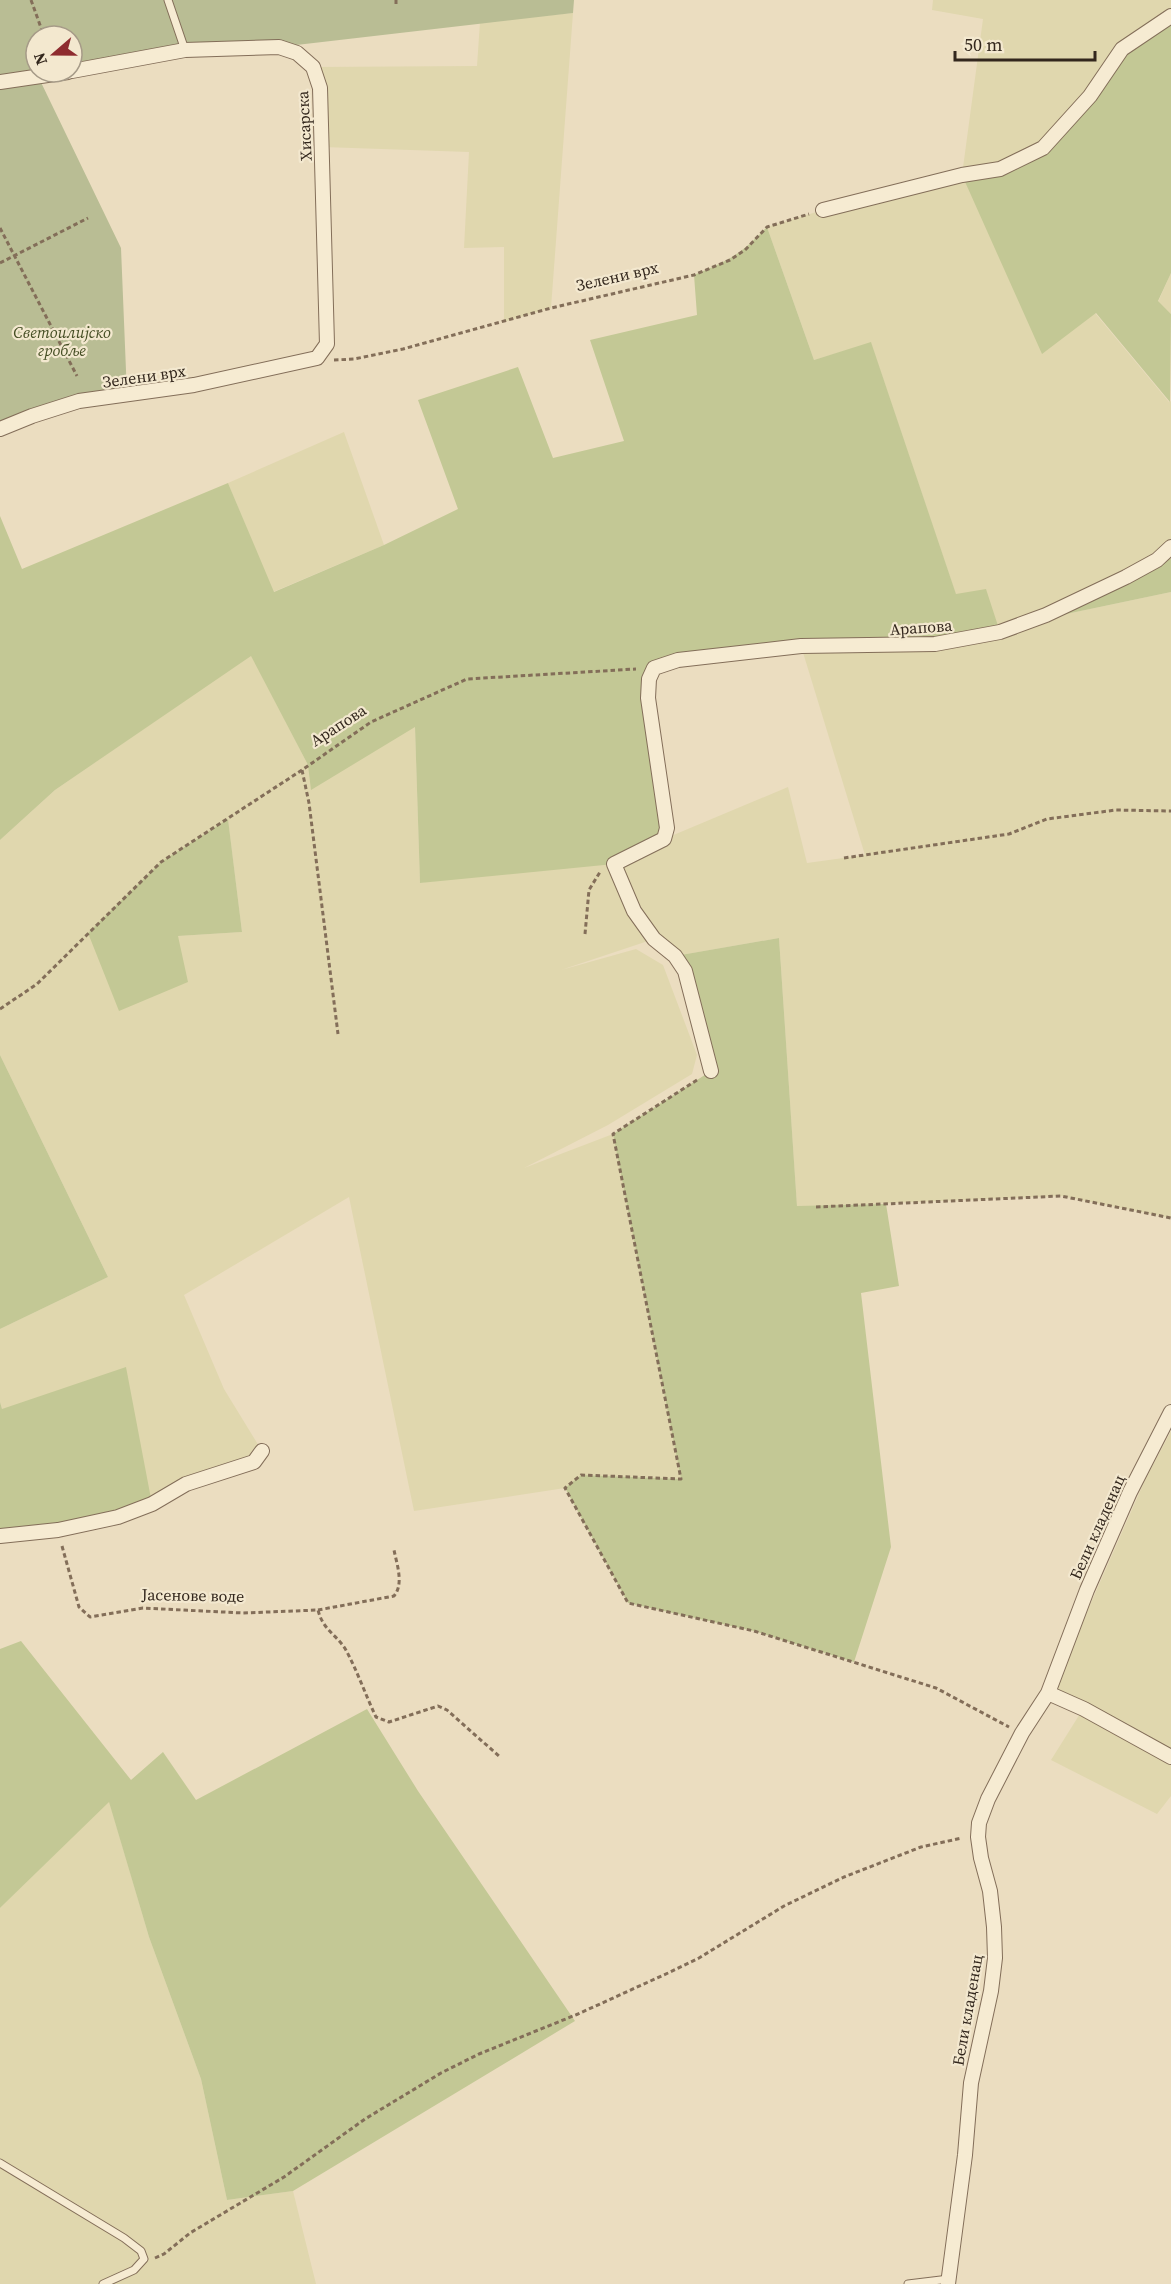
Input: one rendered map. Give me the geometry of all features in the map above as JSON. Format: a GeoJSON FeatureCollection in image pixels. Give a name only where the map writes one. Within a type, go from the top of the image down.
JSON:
{"type":"FeatureCollection","features":[{"type":"Feature","properties":{"kind":"street"},"geometry":{"type":"LineString","coordinates":[[823,210],[962,175],[1000,169],[1043,148],[1090,96],[1122,49],[1171,16]]}},
{"type":"Feature","properties":{"kind":"street","name":"Хисарска"},"geometry":{"type":"LineString","coordinates":[[84,69],[184,50],[279,47],[297,53],[313,68],[320,88],[327,332],[327,344],[317,358]]}},
{"type":"Feature","properties":{"kind":"street","name":"Хисарска"},"geometry":{"type":"LineString","coordinates":[[0,82],[24,79]]}},
{"type":"Feature","properties":{"kind":"street","name":"Зелени врх"},"geometry":{"type":"LineString","coordinates":[[0,429],[79,401],[194,385],[317,358]]}},
{"type":"Feature","properties":{"kind":"street","name":"Арапова"},"geometry":{"type":"LineString","coordinates":[[654,668],[678,660],[801,646],[935,644],[1000,632],[1046,615],[1126,577],[1157,560],[1171,547]]}},
{"type":"Feature","properties":{"kind":"street"},"geometry":{"type":"LineString","coordinates":[[654,668],[649,680],[648,698],[667,828],[664,839],[615,864],[634,911],[654,939],[675,956],[685,971],[711,1071]]}},
{"type":"Feature","properties":{"kind":"street","name":"Бели кладенац"},"geometry":{"type":"LineString","coordinates":[[948,2282],[971,2083],[991,1991],[995,1958],[990,1891],[978,1837],[979,1823],[988,1799],[1022,1733],[1048,1693],[1125,1503],[1171,1412]]}},
{"type":"Feature","properties":{"kind":"street"},"geometry":{"type":"LineString","coordinates":[[0,1536],[58,1530],[96,1523],[152,1504],[186,1484],[254,1462],[262,1451]]}},
{"type":"Feature","properties":{"kind":"street"},"geometry":{"type":"LineString","coordinates":[[1048,1693],[1084,1709],[1171,1757]]}},
{"type":"Feature","properties":{"kind":"lane"},"geometry":{"type":"LineString","coordinates":[[168,0],[184,50]]}},
{"type":"Feature","properties":{"kind":"lane"},"geometry":{"type":"LineString","coordinates":[[0,2163],[135,2244],[141,2251],[144,2259],[134,2270],[103,2284]]}},
{"type":"Feature","properties":{"kind":"lane","name":"Бели кладенац"},"geometry":{"type":"LineString","coordinates":[[908,2284],[948,2282]]}},
{"type":"Feature","properties":{"kind":"path"},"geometry":{"type":"LineString","coordinates":[[31,0],[40,24]]}},
{"type":"Feature","properties":{"kind":"path","name":"Зелени врх"},"geometry":{"type":"LineString","coordinates":[[317,358],[354,359],[403,349],[551,308],[694,274],[730,260],[745,250],[767,227],[823,210]]}},
{"type":"Feature","properties":{"kind":"path"},"geometry":{"type":"LineString","coordinates":[[0,263],[88,218]]}},
{"type":"Feature","properties":{"kind":"path"},"geometry":{"type":"LineString","coordinates":[[0,228],[77,376]]}},
{"type":"Feature","properties":{"kind":"path","name":"Арапова"},"geometry":{"type":"LineString","coordinates":[[338,1034],[309,804],[302,770],[371,722],[467,679],[654,668]]}},
{"type":"Feature","properties":{"kind":"path"},"geometry":{"type":"LineString","coordinates":[[0,1009],[37,984],[161,862],[302,770]]}},
{"type":"Feature","properties":{"kind":"path"},"geometry":{"type":"LineString","coordinates":[[844,858],[1009,834],[1047,819],[1116,810],[1171,811]]}},
{"type":"Feature","properties":{"kind":"path"},"geometry":{"type":"LineString","coordinates":[[585,934],[589,890],[603,869],[615,864]]}},
{"type":"Feature","properties":{"kind":"path"},"geometry":{"type":"LineString","coordinates":[[711,1071],[613,1134],[681,1479],[581,1475],[565,1488],[628,1603],[754,1631],[936,1688],[1022,1733]]}},
{"type":"Feature","properties":{"kind":"path"},"geometry":{"type":"LineString","coordinates":[[816,1207],[1061,1196],[1171,1218]]}},
{"type":"Feature","properties":{"kind":"path","name":"Јасенове воде"},"geometry":{"type":"LineString","coordinates":[[58,1530],[79,1607],[90,1617],[143,1608],[243,1613],[318,1610],[394,1596],[400,1584],[394,1550]]}},
{"type":"Feature","properties":{"kind":"path"},"geometry":{"type":"LineString","coordinates":[[318,1610],[320,1620],[328,1632],[346,1650],[376,1718],[389,1722],[438,1706],[447,1710],[500,1757]]}},
{"type":"Feature","properties":{"kind":"path"},"geometry":{"type":"LineString","coordinates":[[144,2259],[164,2254],[190,2233],[284,2177],[365,2119],[441,2073],[478,2054],[578,2014],[668,1973],[699,1958],[775,1911],[844,1877],[933,1843],[978,1837]]}},
{"type":"Feature","properties":{"kind":"shaded area"},"geometry":{"type":"Polygon","coordinates":[[[933,0],[1171,0],[1171,16],[1042,353],[1095,313],[1169,402],[1171,401],[1171,559],[1157,560],[1009,630],[1071,613],[1171,592],[1171,1218],[1061,1196],[797,1207],[779,938],[675,956],[654,939],[561,970],[636,949],[663,965],[697,1055],[692,1074],[608,1125],[524,1168],[613,1134],[681,1479],[581,1475],[565,1488],[414,1511],[349,1197],[184,1295],[224,1389],[262,1451],[152,1504],[2,1409],[0,1402],[0,1329],[108,1277],[0,1055],[0,840],[55,790],[251,655],[308,765],[415,727],[420,883],[664,839],[788,787],[807,863],[865,855],[801,646],[956,595],[871,343],[814,360],[767,227],[823,210],[962,175],[983,19],[932,10],[933,0]],[[228,820],[161,862],[178,936],[242,932],[228,820]]]}},
{"type":"Feature","properties":{"kind":"shaded area"},"geometry":{"type":"Polygon","coordinates":[[[573,13],[551,308],[504,322],[504,247],[464,248],[469,152],[323,147],[313,67],[477,66],[480,22],[573,13]]]}},
{"type":"Feature","properties":{"kind":"shaded area"},"geometry":{"type":"Polygon","coordinates":[[[1171,273],[1171,314],[1158,302],[1171,273]]]}},
{"type":"Feature","properties":{"kind":"shaded area"},"geometry":{"type":"Polygon","coordinates":[[[344,432],[384,545],[273,592],[228,483],[344,432]]]}},
{"type":"Feature","properties":{"kind":"shaded area"},"geometry":{"type":"Polygon","coordinates":[[[1171,1431],[1171,1796],[1157,1814],[1051,1760],[1083,1709],[1053,1695],[1145,1480],[1171,1431]]]}},
{"type":"Feature","properties":{"kind":"shaded area"},"geometry":{"type":"Polygon","coordinates":[[[109,1801],[149,1937],[201,2079],[227,2200],[293,2191],[316,2284],[0,2284],[0,1908],[109,1801]]]}},
{"type":"Feature","properties":{"kind":"green space","name":"Светоилијско гробље"},"geometry":{"type":"Polygon","coordinates":[[[0,0],[574,0],[573,13],[279,47],[185,50],[84,69],[84,24],[24,24],[24,84],[42,84],[121,248],[127,395],[79,401],[0,429],[0,0]]]}},
{"type":"Feature","properties":{"kind":"green space"},"geometry":{"type":"Polygon","coordinates":[[[1171,16],[1171,273],[1158,301],[1171,314],[1170,402],[1096,313],[1042,354],[962,175],[1043,148],[1122,49],[1171,16]]]}},
{"type":"Feature","properties":{"kind":"green space"},"geometry":{"type":"Polygon","coordinates":[[[767,227],[814,360],[871,342],[956,594],[986,589],[1000,632],[678,660],[649,679],[664,839],[614,864],[420,883],[415,727],[311,790],[308,765],[251,656],[55,790],[0,840],[0,516],[22,569],[228,483],[274,592],[384,545],[458,509],[418,400],[518,367],[553,458],[624,441],[590,340],[697,315],[694,275],[734,256],[767,227]]]}},
{"type":"Feature","properties":{"kind":"green space"},"geometry":{"type":"Polygon","coordinates":[[[1171,559],[1171,592],[1071,613],[1000,632],[1157,560],[1171,559]]]}},
{"type":"Feature","properties":{"kind":"green space"},"geometry":{"type":"Polygon","coordinates":[[[228,819],[242,932],[178,936],[188,982],[119,1011],[88,933],[161,862],[228,819]]]}},
{"type":"Feature","properties":{"kind":"green space"},"geometry":{"type":"Polygon","coordinates":[[[779,938],[797,1206],[886,1204],[899,1286],[861,1293],[891,1547],[854,1662],[754,1631],[628,1603],[565,1488],[581,1475],[681,1479],[613,1134],[711,1071],[675,956],[779,938]]]}},
{"type":"Feature","properties":{"kind":"green space"},"geometry":{"type":"Polygon","coordinates":[[[0,1055],[108,1277],[0,1329],[0,1055]]]}},
{"type":"Feature","properties":{"kind":"green space"},"geometry":{"type":"Polygon","coordinates":[[[126,1367],[152,1504],[0,1536],[0,1402],[2,1409],[126,1367]]]}},
{"type":"Feature","properties":{"kind":"green space"},"geometry":{"type":"Polygon","coordinates":[[[21,1641],[131,1780],[163,1752],[196,1800],[367,1709],[418,1791],[575,2021],[293,2191],[227,2200],[201,2079],[149,1937],[109,1802],[0,1908],[0,1649],[21,1641]]]}}]}
